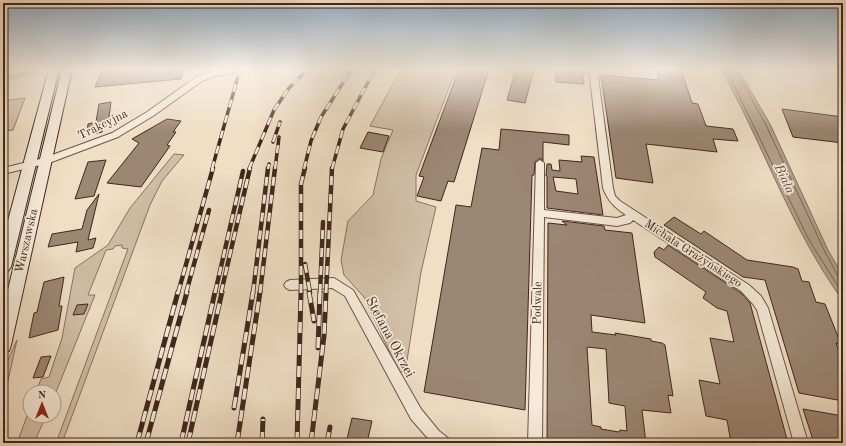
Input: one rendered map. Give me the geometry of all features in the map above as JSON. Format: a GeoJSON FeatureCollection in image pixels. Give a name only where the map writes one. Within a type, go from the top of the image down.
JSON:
{"type":"FeatureCollection","features":[{"type":"Feature","properties":{"kind":"main road","name":"Warszawska"},"geometry":{"type":"LineString","coordinates":[[3,267],[49,90]]}},
{"type":"Feature","properties":{"kind":"main road","name":"Warszawska"},"geometry":{"type":"LineString","coordinates":[[3,345],[62,90]]}},
{"type":"Feature","properties":{"kind":"street","name":"Trakcyjna"},"geometry":{"type":"LineString","coordinates":[[46,161],[115,135],[150,114],[182,90]]}},
{"type":"Feature","properties":{"kind":"street","name":"Michała Grażyńskiego"},"geometry":{"type":"LineString","coordinates":[[596,90],[608,188],[611,197],[617,204],[745,288],[757,300],[762,308],[800,443]]}},
{"type":"Feature","properties":{"kind":"street"},"geometry":{"type":"LineString","coordinates":[[3,171],[46,161]]}},
{"type":"Feature","properties":{"kind":"street","name":"Podwale"},"geometry":{"type":"LineString","coordinates":[[535,443],[540,163]]}},
{"type":"Feature","properties":{"kind":"street"},"geometry":{"type":"LineString","coordinates":[[540,213],[617,222],[626,220],[632,214]]}},
{"type":"Feature","properties":{"kind":"street","name":"Stefana Okrzei"},"geometry":{"type":"LineString","coordinates":[[290,285],[334,283],[349,293],[361,311],[370,334],[416,414],[434,436],[443,443]]}},
{"type":"Feature","properties":{"kind":"shaded area"},"geometry":{"type":"Polygon","coordinates":[[[390,90],[448,90],[416,175],[416,201],[436,207],[421,272],[406,367],[400,374],[364,297],[344,275],[341,260],[348,221],[373,195],[381,159],[393,130],[370,126],[390,90]]]}},
{"type":"Feature","properties":{"kind":"shaded area"},"geometry":{"type":"Polygon","coordinates":[[[25,98],[13,130],[3,131],[3,101],[25,98]]]}},
{"type":"Feature","properties":{"kind":"shaded area"},"geometry":{"type":"Polygon","coordinates":[[[174,154],[184,155],[162,181],[150,205],[62,443],[56,443],[128,249],[122,248],[122,245],[106,250],[88,295],[95,295],[59,384],[39,384],[41,379],[49,377],[62,338],[75,268],[108,245],[130,208],[174,154]]]}},
{"type":"Feature","properties":{"kind":"shaded area"},"geometry":{"type":"Polygon","coordinates":[[[17,340],[3,403],[4,369],[17,340]]]}},
{"type":"Feature","properties":{"kind":"shaded area"},"geometry":{"type":"Polygon","coordinates":[[[24,424],[42,424],[34,443],[17,443],[24,424]]]}},
{"type":"Feature","properties":{"kind":"water","name":"Biała"},"geometry":{"type":"Polygon","coordinates":[[[732,90],[750,90],[770,124],[828,250],[843,276],[843,301],[808,245],[732,90]]]}},
{"type":"Feature","properties":{"kind":"building"},"geometry":{"type":"Polygon","coordinates":[[[451,90],[483,90],[454,182],[448,181],[441,201],[417,196],[424,177],[419,176],[451,90]]]}},
{"type":"Feature","properties":{"kind":"building"},"geometry":{"type":"Polygon","coordinates":[[[510,90],[528,90],[525,103],[507,100],[510,90]]]}},
{"type":"Feature","properties":{"kind":"building"},"geometry":{"type":"Polygon","coordinates":[[[603,90],[688,90],[692,103],[698,104],[706,126],[733,129],[738,141],[713,139],[717,152],[646,144],[653,183],[616,178],[603,90]]]}},
{"type":"Feature","properties":{"kind":"building"},"geometry":{"type":"Polygon","coordinates":[[[111,102],[108,125],[103,126],[102,132],[87,135],[88,124],[96,122],[99,104],[111,102]]]}},
{"type":"Feature","properties":{"kind":"building"},"geometry":{"type":"Polygon","coordinates":[[[782,109],[843,117],[843,143],[793,137],[782,109]]]}},
{"type":"Feature","properties":{"kind":"building"},"geometry":{"type":"Polygon","coordinates":[[[167,119],[181,121],[173,132],[176,132],[167,145],[170,146],[141,187],[107,183],[139,143],[132,139],[167,119]]]}},
{"type":"Feature","properties":{"kind":"building"},"geometry":{"type":"Polygon","coordinates":[[[501,129],[569,135],[569,145],[543,142],[543,161],[540,158],[535,162],[534,175],[532,175],[525,410],[424,392],[456,205],[471,207],[482,148],[499,150],[501,129]]]}},
{"type":"Feature","properties":{"kind":"building"},"geometry":{"type":"Polygon","coordinates":[[[368,132],[389,136],[383,152],[360,148],[368,132]]]}},
{"type":"Feature","properties":{"kind":"building"},"geometry":{"type":"Polygon","coordinates":[[[581,156],[594,157],[603,215],[547,208],[547,164],[551,164],[552,170],[560,171],[559,160],[582,162],[581,156]],[[553,177],[556,191],[578,194],[576,179],[553,177]]]}},
{"type":"Feature","properties":{"kind":"building"},"geometry":{"type":"Polygon","coordinates":[[[106,160],[94,196],[75,199],[88,162],[106,160]]]}},
{"type":"Feature","properties":{"kind":"building"},"geometry":{"type":"Polygon","coordinates":[[[99,194],[88,240],[96,238],[93,248],[76,252],[78,242],[48,247],[52,234],[82,229],[87,210],[99,194]]]}},
{"type":"Feature","properties":{"kind":"building"},"geometry":{"type":"Polygon","coordinates":[[[674,217],[701,234],[704,231],[747,260],[798,269],[802,281],[809,282],[816,302],[825,304],[841,344],[836,343],[843,362],[843,401],[799,393],[765,280],[743,277],[664,225],[674,217]]]}},
{"type":"Feature","properties":{"kind":"building"},"geometry":{"type":"Polygon","coordinates":[[[562,221],[604,226],[605,230],[632,233],[645,323],[591,315],[592,332],[616,335],[615,333],[651,339],[651,341],[665,345],[673,396],[668,395],[671,413],[642,410],[646,443],[547,443],[548,223],[567,225],[562,221]],[[587,347],[592,425],[601,427],[601,429],[619,432],[620,430],[627,431],[625,406],[609,403],[606,349],[587,347]]]}},
{"type":"Feature","properties":{"kind":"building"},"geometry":{"type":"Polygon","coordinates":[[[668,245],[741,293],[750,303],[788,443],[731,443],[727,420],[706,416],[699,380],[720,384],[710,338],[734,342],[727,311],[717,308],[703,298],[706,292],[655,257],[654,252],[659,247],[664,250],[668,245]]]}},
{"type":"Feature","properties":{"kind":"building"},"geometry":{"type":"Polygon","coordinates":[[[64,277],[59,306],[62,306],[58,330],[29,338],[34,313],[37,312],[44,282],[64,277]]]}},
{"type":"Feature","properties":{"kind":"building"},"geometry":{"type":"Polygon","coordinates":[[[88,304],[84,314],[73,315],[77,305],[88,304]]]}},
{"type":"Feature","properties":{"kind":"building"},"geometry":{"type":"Polygon","coordinates":[[[51,356],[43,377],[33,378],[41,357],[51,356]]]}},
{"type":"Feature","properties":{"kind":"building"},"geometry":{"type":"Polygon","coordinates":[[[803,409],[843,416],[843,443],[814,443],[803,409]]]}},
{"type":"Feature","properties":{"kind":"building"},"geometry":{"type":"Polygon","coordinates":[[[352,418],[372,421],[367,443],[346,443],[352,418]]]}},
{"type":"Feature","properties":{"kind":"railway"},"geometry":{"type":"LineString","coordinates":[[212,169],[234,90]]}},
{"type":"Feature","properties":{"kind":"railway"},"geometry":{"type":"LineString","coordinates":[[249,169],[274,110],[288,90]]}},
{"type":"Feature","properties":{"kind":"railway"},"geometry":{"type":"LineString","coordinates":[[304,169],[311,141],[321,117],[339,90]]}},
{"type":"Feature","properties":{"kind":"railway"},"geometry":{"type":"LineString","coordinates":[[332,169],[343,129],[364,90]]}},
{"type":"Feature","properties":{"kind":"railway"},"geometry":{"type":"LineString","coordinates":[[273,142],[280,122]]}},
{"type":"Feature","properties":{"kind":"railway"},"geometry":{"type":"LineString","coordinates":[[275,169],[279,137]]}},
{"type":"Feature","properties":{"kind":"railway"},"geometry":{"type":"LineString","coordinates":[[268,169],[269,164]]}},
{"type":"Feature","properties":{"kind":"railway"},"geometry":{"type":"LineString","coordinates":[[178,293],[213,168]]}},
{"type":"Feature","properties":{"kind":"railway"},"geometry":{"type":"LineString","coordinates":[[221,293],[250,168]]}},
{"type":"Feature","properties":{"kind":"railway"},"geometry":{"type":"LineString","coordinates":[[253,293],[268,168]]}},
{"type":"Feature","properties":{"kind":"railway"},"geometry":{"type":"LineString","coordinates":[[260,293],[275,168]]}},
{"type":"Feature","properties":{"kind":"railway"},"geometry":{"type":"LineString","coordinates":[[301,292],[301,184],[305,168]]}},
{"type":"Feature","properties":{"kind":"railway"},"geometry":{"type":"LineString","coordinates":[[326,293],[332,168]]}},
{"type":"Feature","properties":{"kind":"railway"},"geometry":{"type":"LineString","coordinates":[[215,293],[243,171]]}},
{"type":"Feature","properties":{"kind":"railway"},"geometry":{"type":"LineString","coordinates":[[186,293],[209,210]]}},
{"type":"Feature","properties":{"kind":"railway"},"geometry":{"type":"LineString","coordinates":[[320,293],[323,222]]}},
{"type":"Feature","properties":{"kind":"railway"},"geometry":{"type":"LineString","coordinates":[[305,264],[310,293]]}},
{"type":"Feature","properties":{"kind":"railway"},"geometry":{"type":"LineString","coordinates":[[137,443],[178,292]]}},
{"type":"Feature","properties":{"kind":"railway"},"geometry":{"type":"LineString","coordinates":[[146,443],[187,292]]}},
{"type":"Feature","properties":{"kind":"railway"},"geometry":{"type":"LineString","coordinates":[[181,443],[215,292]]}},
{"type":"Feature","properties":{"kind":"railway"},"geometry":{"type":"LineString","coordinates":[[188,443],[222,292]]}},
{"type":"Feature","properties":{"kind":"railway"},"geometry":{"type":"LineString","coordinates":[[234,408],[253,292]]}},
{"type":"Feature","properties":{"kind":"railway"},"geometry":{"type":"LineString","coordinates":[[237,443],[260,292]]}},
{"type":"Feature","properties":{"kind":"railway"},"geometry":{"type":"LineString","coordinates":[[297,443],[301,292]]}},
{"type":"Feature","properties":{"kind":"railway"},"geometry":{"type":"LineString","coordinates":[[309,292],[314,321]]}},
{"type":"Feature","properties":{"kind":"railway"},"geometry":{"type":"LineString","coordinates":[[318,348],[320,292]]}},
{"type":"Feature","properties":{"kind":"railway"},"geometry":{"type":"LineString","coordinates":[[311,443],[324,336],[326,292]]}},
{"type":"Feature","properties":{"kind":"railway"},"geometry":{"type":"LineString","coordinates":[[262,443],[263,419]]}},
{"type":"Feature","properties":{"kind":"railway"},"geometry":{"type":"LineString","coordinates":[[327,443],[330,427]]}}]}
